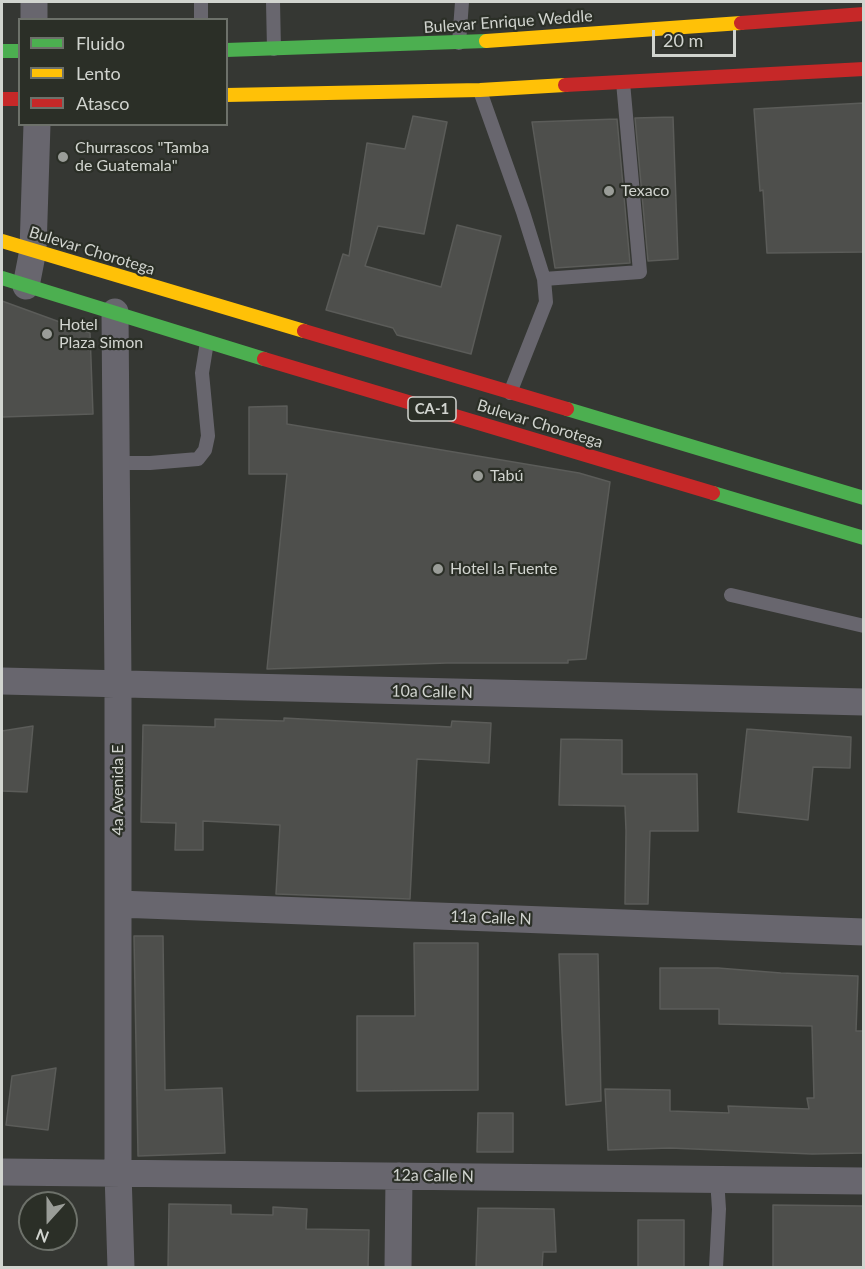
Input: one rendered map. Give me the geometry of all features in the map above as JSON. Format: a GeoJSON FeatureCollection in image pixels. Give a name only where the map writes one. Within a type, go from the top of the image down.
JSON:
{"type":"FeatureCollection","features":[{"type":"Feature","properties":{"kind":"main road","name":"Bulevar Enrique Weddle"},"geometry":{"type":"LineString","coordinates":[[228,50],[459,43],[864,14]]}},
{"type":"Feature","properties":{"kind":"main road"},"geometry":{"type":"LineString","coordinates":[[2,51],[18,51]]}},
{"type":"Feature","properties":{"kind":"main road"},"geometry":{"type":"LineString","coordinates":[[228,95],[480,90],[864,69]]}},
{"type":"Feature","properties":{"kind":"main road"},"geometry":{"type":"LineString","coordinates":[[2,99],[18,99]]}},
{"type":"Feature","properties":{"kind":"main road","name":"Bulevar Chorotega"},"geometry":{"type":"LineString","coordinates":[[2,241],[864,498]]}},
{"type":"Feature","properties":{"kind":"main road","name":"Bulevar Chorotega"},"geometry":{"type":"LineString","coordinates":[[14,282],[864,538]]}},
{"type":"Feature","properties":{"kind":"street"},"geometry":{"type":"LineString","coordinates":[[34,2],[34,18]]}},
{"type":"Feature","properties":{"kind":"street"},"geometry":{"type":"LineString","coordinates":[[14,282],[33,250],[37,126]]}},
{"type":"Feature","properties":{"kind":"street","name":"4a Avenida E"},"geometry":{"type":"LineString","coordinates":[[115,312],[118,1173],[121,1268]]}},
{"type":"Feature","properties":{"kind":"street","name":"10a Calle N"},"geometry":{"type":"LineString","coordinates":[[2,681],[864,702]]}},
{"type":"Feature","properties":{"kind":"street","name":"11a Calle N"},"geometry":{"type":"LineString","coordinates":[[118,904],[864,932]]}},
{"type":"Feature","properties":{"kind":"street","name":"12a Calle N"},"geometry":{"type":"LineString","coordinates":[[2,1172],[864,1181]]}},
{"type":"Feature","properties":{"kind":"street"},"geometry":{"type":"LineString","coordinates":[[398,1268],[399,1176]]}},
{"type":"Feature","properties":{"kind":"lane"},"geometry":{"type":"LineString","coordinates":[[201,2],[201,18]]}},
{"type":"Feature","properties":{"kind":"lane"},"geometry":{"type":"LineString","coordinates":[[273,2],[274,49]]}},
{"type":"Feature","properties":{"kind":"lane"},"geometry":{"type":"LineString","coordinates":[[459,43],[462,2]]}},
{"type":"Feature","properties":{"kind":"lane"},"geometry":{"type":"LineString","coordinates":[[544,279],[640,272],[623,82]]}},
{"type":"Feature","properties":{"kind":"lane"},"geometry":{"type":"LineString","coordinates":[[480,90],[544,279],[546,302],[510,393]]}},
{"type":"Feature","properties":{"kind":"lane"},"geometry":{"type":"LineString","coordinates":[[117,463],[198,459],[205,450],[208,436],[202,373],[207,342]]}},
{"type":"Feature","properties":{"kind":"lane"},"geometry":{"type":"LineString","coordinates":[[731,595],[864,626]]}},
{"type":"Feature","properties":{"kind":"lane"},"geometry":{"type":"LineString","coordinates":[[716,1268],[719,1209],[717,1179]]}},
{"type":"Feature","properties":{"kind":"building"},"geometry":{"type":"Polygon","coordinates":[[[864,103],[864,252],[767,253],[754,109],[864,103]]]}},
{"type":"Feature","properties":{"kind":"building"},"geometry":{"type":"Polygon","coordinates":[[[413,116],[447,122],[424,234],[378,226],[365,266],[441,287],[457,225],[501,236],[471,354],[397,335],[393,328],[326,310],[343,254],[349,256],[367,143],[405,149],[413,116]]]}},
{"type":"Feature","properties":{"kind":"building"},"geometry":{"type":"Polygon","coordinates":[[[673,117],[678,259],[648,261],[635,118],[673,117]]]}},
{"type":"Feature","properties":{"kind":"building","name":"Texaco"},"geometry":{"type":"Polygon","coordinates":[[[617,119],[630,263],[555,268],[532,122],[617,119]]]}},
{"type":"Feature","properties":{"kind":"building"},"geometry":{"type":"Polygon","coordinates":[[[2,301],[90,333],[93,414],[2,417],[2,301]]]}},
{"type":"Feature","properties":{"kind":"building","name":"Hotel la Fuente"},"geometry":{"type":"Polygon","coordinates":[[[287,406],[287,424],[579,473],[610,482],[586,659],[568,660],[568,663],[447,663],[267,669],[287,474],[249,474],[249,407],[287,406]]]}},
{"type":"Feature","properties":{"kind":"building"},"geometry":{"type":"Polygon","coordinates":[[[284,718],[451,727],[452,721],[491,723],[489,763],[417,759],[410,899],[276,894],[280,825],[203,821],[203,850],[175,850],[176,823],[141,822],[143,725],[215,727],[215,719],[284,721],[284,718]]]}},
{"type":"Feature","properties":{"kind":"building"},"geometry":{"type":"Polygon","coordinates":[[[33,726],[27,792],[2,791],[2,731],[33,726]]]}},
{"type":"Feature","properties":{"kind":"building"},"geometry":{"type":"Polygon","coordinates":[[[747,729],[851,737],[850,768],[813,767],[808,820],[738,812],[747,729]]]}},
{"type":"Feature","properties":{"kind":"building"},"geometry":{"type":"Polygon","coordinates":[[[561,739],[622,740],[622,774],[697,774],[698,831],[650,831],[648,904],[625,904],[625,806],[559,805],[561,739]]]}},
{"type":"Feature","properties":{"kind":"building"},"geometry":{"type":"Polygon","coordinates":[[[134,936],[163,936],[165,1090],[222,1088],[225,1153],[138,1156],[134,936]]]}},
{"type":"Feature","properties":{"kind":"building"},"geometry":{"type":"Polygon","coordinates":[[[414,943],[478,943],[478,1090],[357,1091],[357,1016],[415,1016],[414,943]]]}},
{"type":"Feature","properties":{"kind":"building"},"geometry":{"type":"Polygon","coordinates":[[[559,954],[598,954],[601,1101],[566,1105],[559,954]]]}},
{"type":"Feature","properties":{"kind":"building"},"geometry":{"type":"Polygon","coordinates":[[[660,968],[718,968],[858,976],[856,1031],[864,1031],[864,1153],[812,1154],[670,1148],[608,1150],[605,1089],[670,1090],[670,1111],[729,1113],[728,1106],[809,1109],[807,1098],[814,1098],[812,1026],[719,1024],[719,1009],[660,1009],[660,968]]]}},
{"type":"Feature","properties":{"kind":"building"},"geometry":{"type":"Polygon","coordinates":[[[56,1068],[48,1130],[6,1125],[12,1076],[56,1068]]]}},
{"type":"Feature","properties":{"kind":"building"},"geometry":{"type":"Polygon","coordinates":[[[478,1113],[513,1113],[513,1152],[477,1152],[478,1113]]]}},
{"type":"Feature","properties":{"kind":"building"},"geometry":{"type":"Polygon","coordinates":[[[169,1204],[231,1205],[231,1214],[273,1215],[273,1207],[307,1209],[306,1229],[369,1230],[368,1268],[168,1268],[169,1204]]]}},
{"type":"Feature","properties":{"kind":"building"},"geometry":{"type":"Polygon","coordinates":[[[773,1205],[864,1206],[864,1268],[773,1268],[773,1205]]]}},
{"type":"Feature","properties":{"kind":"building"},"geometry":{"type":"Polygon","coordinates":[[[478,1208],[554,1209],[556,1252],[543,1252],[542,1268],[476,1268],[478,1208]]]}},
{"type":"Feature","properties":{"kind":"building"},"geometry":{"type":"Polygon","coordinates":[[[638,1220],[684,1220],[684,1268],[638,1268],[638,1220]]]}},
{"type":"Feature","properties":{"kind":"traffic: fast"},"geometry":{"type":"LineString","coordinates":[[228,50],[486,41]]}},
{"type":"Feature","properties":{"kind":"traffic: fast"},"geometry":{"type":"LineString","coordinates":[[2,51],[18,51]]}},
{"type":"Feature","properties":{"kind":"traffic: fast"},"geometry":{"type":"LineString","coordinates":[[2,278],[264,359]]}},
{"type":"Feature","properties":{"kind":"traffic: fast"},"geometry":{"type":"LineString","coordinates":[[567,409],[864,498]]}},
{"type":"Feature","properties":{"kind":"traffic: fast"},"geometry":{"type":"LineString","coordinates":[[713,493],[864,538]]}},
{"type":"Feature","properties":{"kind":"traffic: slow"},"geometry":{"type":"LineString","coordinates":[[486,41],[741,23]]}},
{"type":"Feature","properties":{"kind":"traffic: slow"},"geometry":{"type":"LineString","coordinates":[[228,95],[480,90],[565,85]]}},
{"type":"Feature","properties":{"kind":"traffic: slow"},"geometry":{"type":"LineString","coordinates":[[2,241],[304,331]]}},
{"type":"Feature","properties":{"kind":"traffic: jam"},"geometry":{"type":"LineString","coordinates":[[741,23],[864,14]]}},
{"type":"Feature","properties":{"kind":"traffic: jam"},"geometry":{"type":"LineString","coordinates":[[565,85],[864,69]]}},
{"type":"Feature","properties":{"kind":"traffic: jam"},"geometry":{"type":"LineString","coordinates":[[2,99],[18,99]]}},
{"type":"Feature","properties":{"kind":"traffic: jam"},"geometry":{"type":"LineString","coordinates":[[304,331],[567,409]]}},
{"type":"Feature","properties":{"kind":"traffic: jam"},"geometry":{"type":"LineString","coordinates":[[264,359],[713,493]]}},
{"type":"Feature","properties":{"kind":"place","name":"Churrascos \"Tamba de Guatemala\""},"geometry":{"type":"Point","coordinates":[63,157]}},
{"type":"Feature","properties":{"kind":"place","name":"Texaco"},"geometry":{"type":"Point","coordinates":[609,191]}},
{"type":"Feature","properties":{"kind":"place","name":"Hotel Plaza Simon"},"geometry":{"type":"Point","coordinates":[47,334]}},
{"type":"Feature","properties":{"kind":"place","name":"Tabú"},"geometry":{"type":"Point","coordinates":[478,476]}},
{"type":"Feature","properties":{"kind":"place","name":"Hotel la Fuente"},"geometry":{"type":"Point","coordinates":[438,569]}}]}
